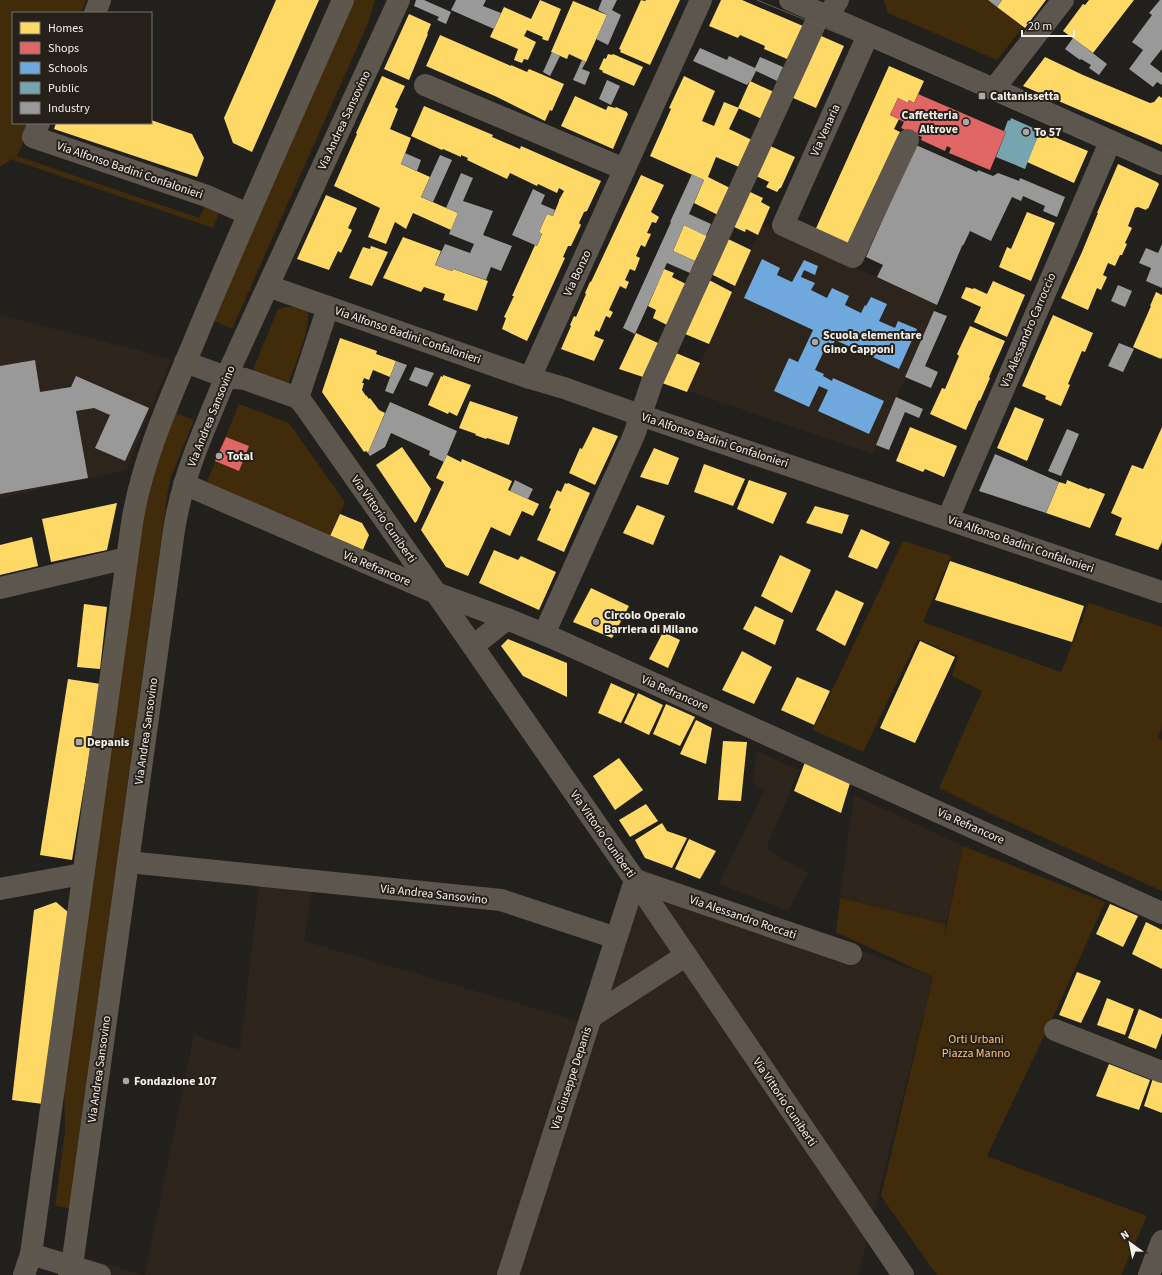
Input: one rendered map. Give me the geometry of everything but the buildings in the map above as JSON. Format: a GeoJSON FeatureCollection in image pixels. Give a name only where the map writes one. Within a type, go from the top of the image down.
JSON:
{"type":"FeatureCollection","features":[{"type":"Feature","properties":{"kind":"main road"},"geometry":{"type":"LineString","coordinates":[[24,1275],[31,1254],[82,874],[127,558],[135,505],[146,460],[160,422],[248,214],[343,0]]}},
{"type":"Feature","properties":{"kind":"main road","name":"Via Andrea Sansovino"},"geometry":{"type":"LineString","coordinates":[[70,1271],[174,530],[184,484],[196,448],[226,377],[399,0]]}},
{"type":"Feature","properties":{"kind":"street"},"geometry":{"type":"LineString","coordinates":[[94,12],[100,0]]}},
{"type":"Feature","properties":{"kind":"street","name":"Via Bonzo"},"geometry":{"type":"LineString","coordinates":[[530,378],[701,0]]}},
{"type":"Feature","properties":{"kind":"street"},"geometry":{"type":"LineString","coordinates":[[790,0],[828,10],[868,35],[1162,164]]}},
{"type":"Feature","properties":{"kind":"street"},"geometry":{"type":"LineString","coordinates":[[994,89],[1063,0]]}},
{"type":"Feature","properties":{"kind":"street"},"geometry":{"type":"LineString","coordinates":[[544,634],[634,435],[652,382],[828,10]]}},
{"type":"Feature","properties":{"kind":"street","name":"Via Venaria"},"geometry":{"type":"LineString","coordinates":[[868,35],[783,225],[853,257],[908,140]]}},
{"type":"Feature","properties":{"kind":"street"},"geometry":{"type":"LineString","coordinates":[[425,85],[624,169]]}},
{"type":"Feature","properties":{"kind":"street","name":"Via Alfonso Badini Confalonieri"},"geometry":{"type":"LineString","coordinates":[[36,130],[206,196],[248,214]]}},
{"type":"Feature","properties":{"kind":"street","name":"Via Alessandro Carroccio"},"geometry":{"type":"LineString","coordinates":[[948,519],[1110,142]]}},
{"type":"Feature","properties":{"kind":"street","name":"Via Alfonso Badini Confalonieri"},"geometry":{"type":"LineString","coordinates":[[268,286],[530,378],[564,388],[1162,592]]}},
{"type":"Feature","properties":{"kind":"street"},"geometry":{"type":"LineString","coordinates":[[185,362],[226,377],[246,380],[298,398],[328,307]]}},
{"type":"Feature","properties":{"kind":"street","name":"Via Vittorio Cuniberti"},"geometry":{"type":"LineString","coordinates":[[298,398],[436,593],[635,880],[902,1275]]}},
{"type":"Feature","properties":{"kind":"street","name":"Via Refrancore"},"geometry":{"type":"LineString","coordinates":[[184,484],[436,593],[544,634],[1162,913]]}},
{"type":"Feature","properties":{"kind":"street"},"geometry":{"type":"LineString","coordinates":[[0,588],[127,558]]}},
{"type":"Feature","properties":{"kind":"street"},"geometry":{"type":"LineString","coordinates":[[473,646],[507,619]]}},
{"type":"Feature","properties":{"kind":"street","name":"Via Andrea Sansovino"},"geometry":{"type":"LineString","coordinates":[[128,862],[501,900],[616,938]]}},
{"type":"Feature","properties":{"kind":"street"},"geometry":{"type":"LineString","coordinates":[[0,889],[82,874]]}},
{"type":"Feature","properties":{"kind":"street","name":"Via Giuseppe Depanis"},"geometry":{"type":"LineString","coordinates":[[508,1275],[635,880]]}},
{"type":"Feature","properties":{"kind":"street","name":"Via Alessandro Roccati"},"geometry":{"type":"LineString","coordinates":[[635,880],[851,954]]}},
{"type":"Feature","properties":{"kind":"street"},"geometry":{"type":"LineString","coordinates":[[591,1018],[685,956]]}},
{"type":"Feature","properties":{"kind":"street"},"geometry":{"type":"LineString","coordinates":[[1055,1030],[1162,1072]]}},
{"type":"Feature","properties":{"kind":"street"},"geometry":{"type":"LineString","coordinates":[[1149,1275],[1162,1240]]}},
{"type":"Feature","properties":{"kind":"street"},"geometry":{"type":"LineString","coordinates":[[31,1254],[70,1271],[97,1274]]}},
{"type":"Feature","properties":{"kind":"shaded area","name":"Scuola elementare Gino Capponi"},"geometry":{"type":"Polygon","coordinates":[[[762,225],[937,305],[872,454],[688,391],[762,225]]]}},
{"type":"Feature","properties":{"kind":"shaded area"},"geometry":{"type":"Polygon","coordinates":[[[0,315],[171,359],[126,470],[0,498],[0,315]]]}},
{"type":"Feature","properties":{"kind":"shaded area"},"geometry":{"type":"Polygon","coordinates":[[[757,751],[799,770],[766,849],[808,873],[788,911],[719,884],[764,791],[753,782],[757,751]]]}},
{"type":"Feature","properties":{"kind":"shaded area"},"geometry":{"type":"Polygon","coordinates":[[[854,795],[963,846],[946,924],[840,898],[854,795]]]}},
{"type":"Feature","properties":{"kind":"shaded area"},"geometry":{"type":"Polygon","coordinates":[[[637,867],[933,977],[858,1275],[145,1275],[194,1035],[240,1050],[259,886],[312,888],[304,941],[578,1021],[637,867]]]}},
{"type":"Feature","properties":{"kind":"shaded area"},"geometry":{"type":"Polygon","coordinates":[[[90,1259],[143,1275],[86,1275],[90,1259]]]}},
{"type":"Feature","properties":{"kind":"green space"},"geometry":{"type":"Polygon","coordinates":[[[0,0],[86,0],[81,12],[12,12],[12,124],[32,124],[17,156],[199,218],[206,203],[220,211],[213,228],[10,159],[0,167],[0,0]]]}},
{"type":"Feature","properties":{"kind":"green space"},"geometry":{"type":"Polygon","coordinates":[[[354,0],[375,0],[368,23],[232,329],[212,320],[354,0]]]}},
{"type":"Feature","properties":{"kind":"green space"},"geometry":{"type":"Polygon","coordinates":[[[884,0],[988,0],[1023,27],[997,60],[888,13],[884,0]]]}},
{"type":"Feature","properties":{"kind":"green space"},"geometry":{"type":"Polygon","coordinates":[[[294,307],[308,311],[308,319],[305,337],[299,356],[289,382],[284,384],[252,372],[278,309],[294,307]]]}},
{"type":"Feature","properties":{"kind":"green space"},"geometry":{"type":"Polygon","coordinates":[[[239,404],[289,423],[345,502],[328,541],[206,484],[239,404]]]}},
{"type":"Feature","properties":{"kind":"green space"},"geometry":{"type":"Polygon","coordinates":[[[174,412],[194,420],[170,479],[166,504],[69,1208],[55,1206],[65,1132],[64,1081],[145,494],[174,412]]]}},
{"type":"Feature","properties":{"kind":"green space"},"geometry":{"type":"Polygon","coordinates":[[[903,541],[951,556],[923,622],[1061,672],[1089,603],[1162,627],[1162,727],[1158,738],[1162,740],[1162,891],[996,816],[939,788],[982,691],[952,676],[958,656],[918,639],[863,752],[813,730],[903,541]]]}},
{"type":"Feature","properties":{"kind":"green space","name":"Orti Urbani Piazza Manno"},"geometry":{"type":"Polygon","coordinates":[[[963,846],[1105,902],[1055,1013],[987,1156],[1147,1216],[1121,1275],[937,1275],[881,1196],[933,977],[836,932],[840,898],[946,924],[943,944],[963,846]]]}},
{"type":"Feature","properties":{"kind":"tram line"},"geometry":{"type":"LineString","coordinates":[[757,0],[864,44],[1162,174]]}},
{"type":"Feature","properties":{"kind":"place","name":"Caltanissetta"},"geometry":{"type":"Point","coordinates":[982,96]}},
{"type":"Feature","properties":{"kind":"place","name":"Caffetteria Altrove"},"geometry":{"type":"Point","coordinates":[966,122]}},
{"type":"Feature","properties":{"kind":"place","name":"To 57"},"geometry":{"type":"Point","coordinates":[1026,132]}},
{"type":"Feature","properties":{"kind":"place","name":"Scuola elementare Gino Capponi"},"geometry":{"type":"Point","coordinates":[815,342]}},
{"type":"Feature","properties":{"kind":"place","name":"Total"},"geometry":{"type":"Point","coordinates":[219,456]}},
{"type":"Feature","properties":{"kind":"place","name":"Circolo Operaio Barriera di Milano"},"geometry":{"type":"Point","coordinates":[596,622]}},
{"type":"Feature","properties":{"kind":"place","name":"Depanis"},"geometry":{"type":"Point","coordinates":[79,742]}},
{"type":"Feature","properties":{"kind":"place","name":"Fondazione 107"},"geometry":{"type":"Point","coordinates":[126,1081]}}]}
